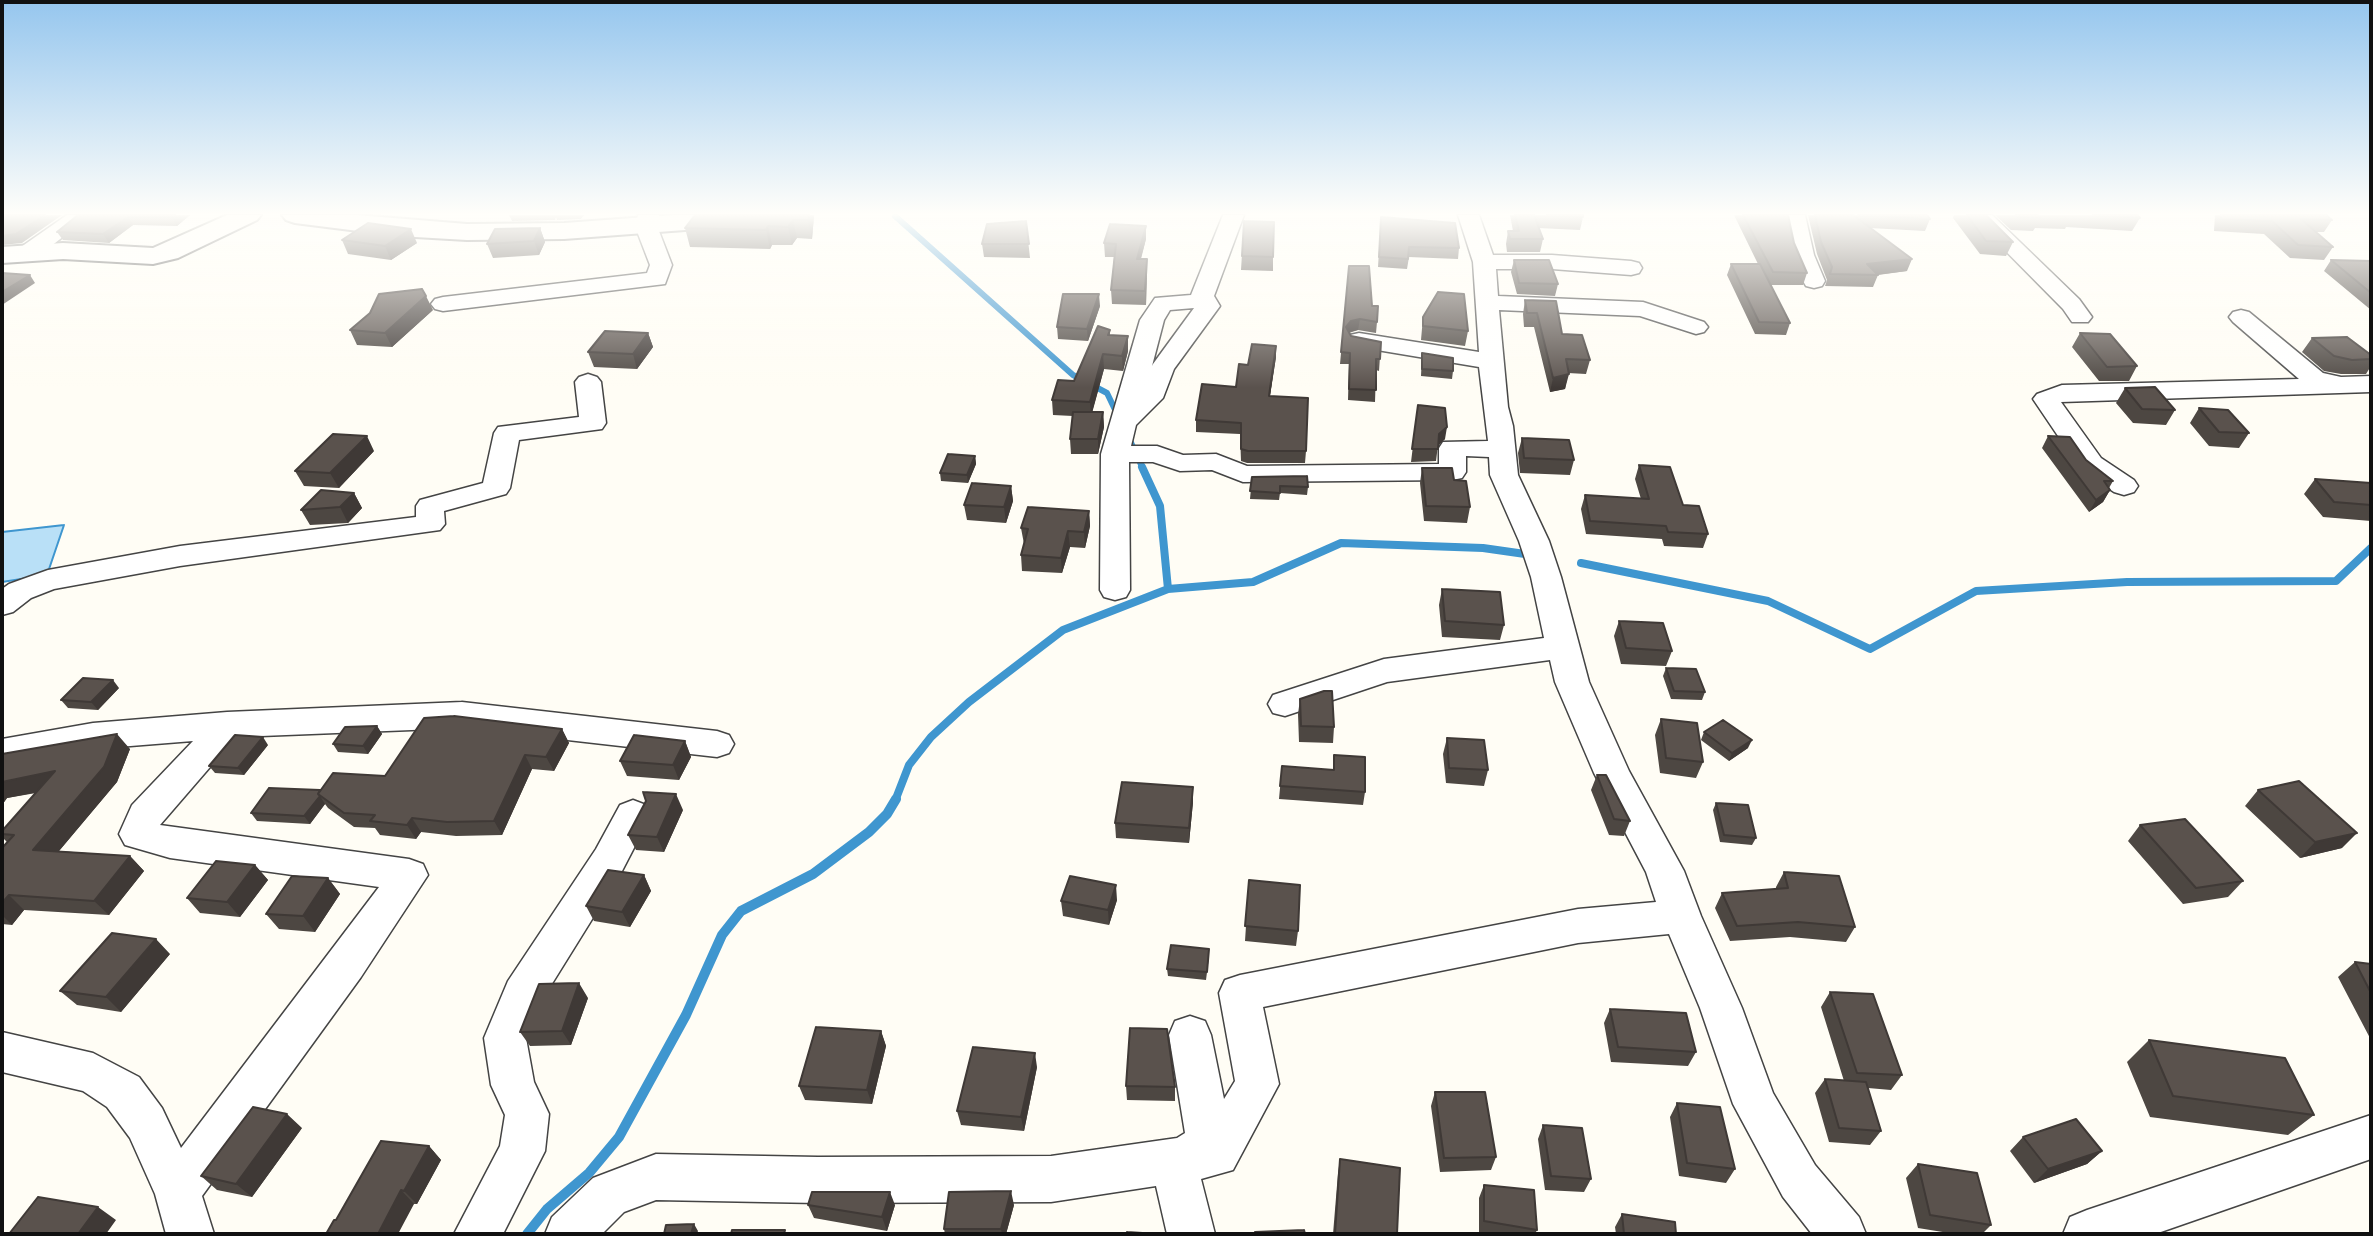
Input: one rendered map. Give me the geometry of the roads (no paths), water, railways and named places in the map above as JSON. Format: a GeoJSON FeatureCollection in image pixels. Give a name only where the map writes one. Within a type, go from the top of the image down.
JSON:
{"type":"FeatureCollection","features":[{"type":"Feature","properties":{"kind":"street"},"geometry":{"type":"LineString","coordinates":[[443,304],[657,279],[658,273]]}},
{"type":"Feature","properties":{"kind":"street"},"geometry":{"type":"LineString","coordinates":[[1115,590],[1115,454],[1152,320],[1163,303],[1200,301],[1211,273]]}},
{"type":"Feature","properties":{"kind":"street"},"geometry":{"type":"LineString","coordinates":[[1485,273],[1491,361],[1504,475],[1534,541],[1546,577],[1572,682],[1607,761],[1664,871],[1721,1008],[1755,1104],[1799,1181],[1842,1234]]}},
{"type":"Feature","properties":{"kind":"street"},"geometry":{"type":"LineString","coordinates":[[1810,273],[1814,281]]}},
{"type":"Feature","properties":{"kind":"street"},"geometry":{"type":"LineString","coordinates":[[2040,273],[2080,317]]}},
{"type":"Feature","properties":{"kind":"street"},"geometry":{"type":"LineString","coordinates":[[1122,424],[1154,393],[1162,369],[1208,306],[1202,296]]}},
{"type":"Feature","properties":{"kind":"street"},"geometry":{"type":"LineString","coordinates":[[1487,302],[1643,309],[1696,327]]}},
{"type":"Feature","properties":{"kind":"street"},"geometry":{"type":"LineString","coordinates":[[2241,317],[2314,378],[2340,385]]}},
{"type":"Feature","properties":{"kind":"street"},"geometry":{"type":"LineString","coordinates":[[1359,340],[1491,361]]}},
{"type":"Feature","properties":{"kind":"street"},"geometry":{"type":"LineString","coordinates":[[2,605],[20,591],[48,580],[180,556],[430,524],[430,506],[496,488],[507,433],[593,423],[589,382]]}},
{"type":"Feature","properties":{"kind":"street"},"geometry":{"type":"LineString","coordinates":[[2124,486],[2091,464],[2046,399],[2062,393],[2371,384]]}},
{"type":"Feature","properties":{"kind":"street"},"geometry":{"type":"LineString","coordinates":[[1115,454],[1157,454],[1181,463],[1216,462],[1243,474],[1452,472],[1453,448],[1501,449]]}},
{"type":"Feature","properties":{"kind":"street"},"geometry":{"type":"LineString","coordinates":[[1285,704],[1384,671],[1563,647]]}},
{"type":"Feature","properties":{"kind":"street"},"geometry":{"type":"LineString","coordinates":[[2,752],[93,736],[227,725],[463,715],[717,744]]}},
{"type":"Feature","properties":{"kind":"street"},"geometry":{"type":"LineString","coordinates":[[177,1191],[347,964],[409,875],[170,843],[138,834],[145,815],[177,783],[227,725]]}},
{"type":"Feature","properties":{"kind":"street"},"geometry":{"type":"LineString","coordinates":[[478,1234],[522,1151],[527,1114],[513,1085],[505,1038],[523,994],[609,860],[633,815]]}},
{"type":"Feature","properties":{"kind":"street"},"geometry":{"type":"LineString","coordinates":[[569,1234],[608,1194],[656,1177],[818,1180],[1051,1179],[1217,1154],[1257,1084],[1240,993],[1578,926],[1681,916]]}},
{"type":"Feature","properties":{"kind":"street"},"geometry":{"type":"LineString","coordinates":[[1190,1035],[1209,1139],[1202,1148],[1181,1160],[1176,1172],[1191,1234]]}},
{"type":"Feature","properties":{"kind":"street"},"geometry":{"type":"LineString","coordinates":[[5,1056],[93,1073],[123,1092],[146,1123],[177,1191],[190,1234]]}},
{"type":"Feature","properties":{"kind":"street"},"geometry":{"type":"LineString","coordinates":[[2087,1234],[2371,1137]]}},
{"type":"Feature","properties":{"kind":"water"},"geometry":{"type":"Polygon","coordinates":[[[64,525],[47,575],[2,582],[2,532],[64,525]]]}},
{"type":"Feature","properties":{"kind":"waterway"},"geometry":{"type":"LineString","coordinates":[[958,273],[1073,375],[1107,393],[1119,418]]}},
{"type":"Feature","properties":{"kind":"waterway"},"geometry":{"type":"LineString","coordinates":[[1128,436],[1143,469]]}},
{"type":"Feature","properties":{"kind":"waterway"},"geometry":{"type":"LineString","coordinates":[[1142,467],[1160,506],[1168,589]]}},
{"type":"Feature","properties":{"kind":"waterway"},"geometry":{"type":"LineString","coordinates":[[1168,589],[1253,582],[1341,543],[1483,548],[1532,555]]}},
{"type":"Feature","properties":{"kind":"waterway"},"geometry":{"type":"LineString","coordinates":[[1581,563],[1768,601],[1870,649],[1976,591],[2127,582],[2336,581],[2371,548]]}},
{"type":"Feature","properties":{"kind":"waterway"},"geometry":{"type":"LineString","coordinates":[[895,800],[909,765],[931,737],[969,702],[1063,630],[1168,589]]}},
{"type":"Feature","properties":{"kind":"waterway"},"geometry":{"type":"LineString","coordinates":[[527,1234],[547,1209],[589,1173],[619,1137],[686,1015],[722,935],[741,911],[813,874],[869,832],[887,814],[895,800]]}}]}
